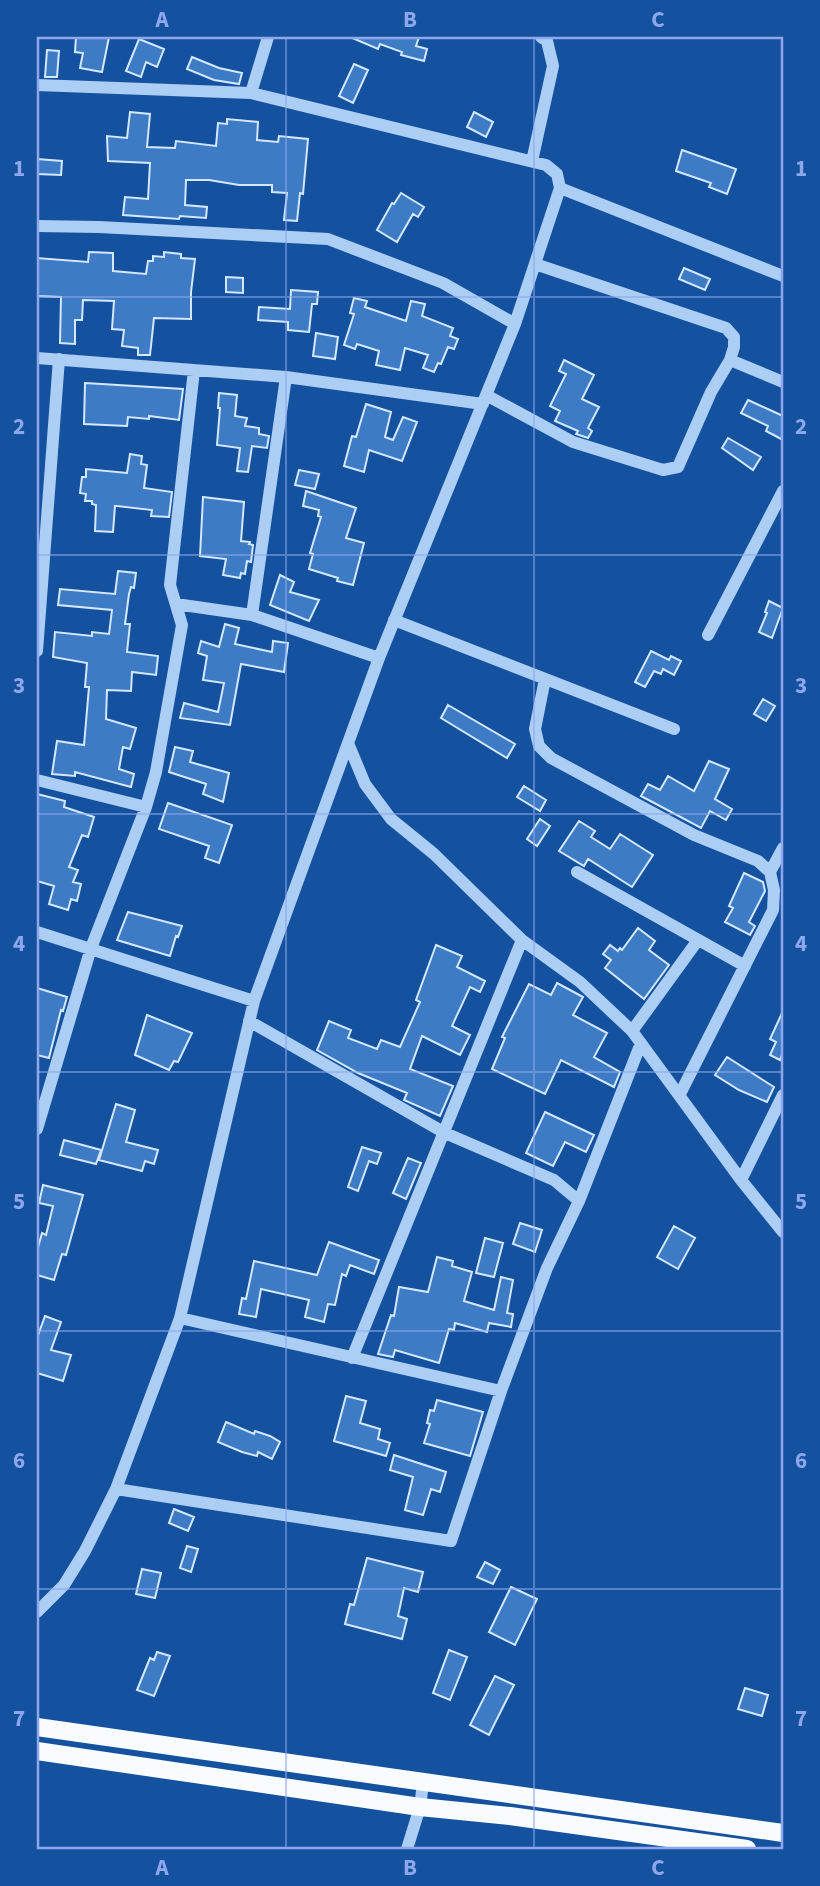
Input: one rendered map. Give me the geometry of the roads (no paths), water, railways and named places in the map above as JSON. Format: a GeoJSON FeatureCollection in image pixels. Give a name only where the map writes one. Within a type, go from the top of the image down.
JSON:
{"type":"FeatureCollection","features":[{"type":"Feature","properties":{"kind":"main road"},"geometry":{"type":"LineString","coordinates":[[37,1727],[783,1833]]}},
{"type":"Feature","properties":{"kind":"main road"},"geometry":{"type":"LineString","coordinates":[[37,1751],[420,1807],[510,1816],[747,1849]]}},
{"type":"Feature","properties":{"kind":"street"},"geometry":{"type":"LineString","coordinates":[[251,93],[268,37]]}},
{"type":"Feature","properties":{"kind":"street"},"geometry":{"type":"LineString","coordinates":[[532,161],[553,66],[547,41],[541,37]]}},
{"type":"Feature","properties":{"kind":"street"},"geometry":{"type":"LineString","coordinates":[[37,85],[251,93],[546,165],[557,174],[560,188],[515,324],[379,658],[254,1001],[180,1318],[116,1489],[64,1585],[37,1612]]}},
{"type":"Feature","properties":{"kind":"street"},"geometry":{"type":"LineString","coordinates":[[560,188],[783,276]]}},
{"type":"Feature","properties":{"kind":"street"},"geometry":{"type":"LineString","coordinates":[[37,226],[328,239],[443,283],[515,324]]}},
{"type":"Feature","properties":{"kind":"street"},"geometry":{"type":"LineString","coordinates":[[37,358],[286,377],[485,399],[573,442],[663,470],[678,467],[711,392],[730,360],[734,337],[726,328],[535,264]]}},
{"type":"Feature","properties":{"kind":"street"},"geometry":{"type":"LineString","coordinates":[[37,651],[59,359]]}},
{"type":"Feature","properties":{"kind":"street"},"geometry":{"type":"LineString","coordinates":[[730,360],[783,382]]}},
{"type":"Feature","properties":{"kind":"street"},"geometry":{"type":"LineString","coordinates":[[37,1129],[91,948],[146,807],[156,772],[182,625],[170,584],[194,370]]}},
{"type":"Feature","properties":{"kind":"street"},"geometry":{"type":"LineString","coordinates":[[252,615],[286,377]]}},
{"type":"Feature","properties":{"kind":"street"},"geometry":{"type":"LineString","coordinates":[[708,635],[783,491]]}},
{"type":"Feature","properties":{"kind":"street"},"geometry":{"type":"LineString","coordinates":[[176,604],[252,615],[379,658]]}},
{"type":"Feature","properties":{"kind":"street"},"geometry":{"type":"LineString","coordinates":[[394,620],[674,729]]}},
{"type":"Feature","properties":{"kind":"street"},"geometry":{"type":"LineString","coordinates":[[545,679],[535,729],[539,746],[551,758],[694,835],[758,861],[770,872],[774,890],[773,910],[680,1094]]}},
{"type":"Feature","properties":{"kind":"street"},"geometry":{"type":"LineString","coordinates":[[348,743],[365,783],[391,819],[434,854],[522,940],[579,982],[632,1031],[741,1180],[783,1232]]}},
{"type":"Feature","properties":{"kind":"street"},"geometry":{"type":"LineString","coordinates":[[37,780],[146,807]]}},
{"type":"Feature","properties":{"kind":"street"},"geometry":{"type":"LineString","coordinates":[[770,872],[783,848]]}},
{"type":"Feature","properties":{"kind":"street"},"geometry":{"type":"LineString","coordinates":[[577,872],[745,966]]}},
{"type":"Feature","properties":{"kind":"street"},"geometry":{"type":"LineString","coordinates":[[37,932],[254,1001]]}},
{"type":"Feature","properties":{"kind":"street"},"geometry":{"type":"LineString","coordinates":[[352,1358],[522,940]]}},
{"type":"Feature","properties":{"kind":"street"},"geometry":{"type":"LineString","coordinates":[[632,1031],[698,940]]}},
{"type":"Feature","properties":{"kind":"street"},"geometry":{"type":"LineString","coordinates":[[249,1021],[445,1133],[554,1180],[579,1201]]}},
{"type":"Feature","properties":{"kind":"street"},"geometry":{"type":"LineString","coordinates":[[116,1489],[451,1541],[501,1391],[547,1268],[579,1201],[641,1043]]}},
{"type":"Feature","properties":{"kind":"street"},"geometry":{"type":"LineString","coordinates":[[741,1180],[783,1095]]}},
{"type":"Feature","properties":{"kind":"street"},"geometry":{"type":"LineString","coordinates":[[180,1318],[501,1391]]}},
{"type":"Feature","properties":{"kind":"street"},"geometry":{"type":"LineString","coordinates":[[407,1849],[420,1807],[424,1783]]}}]}
